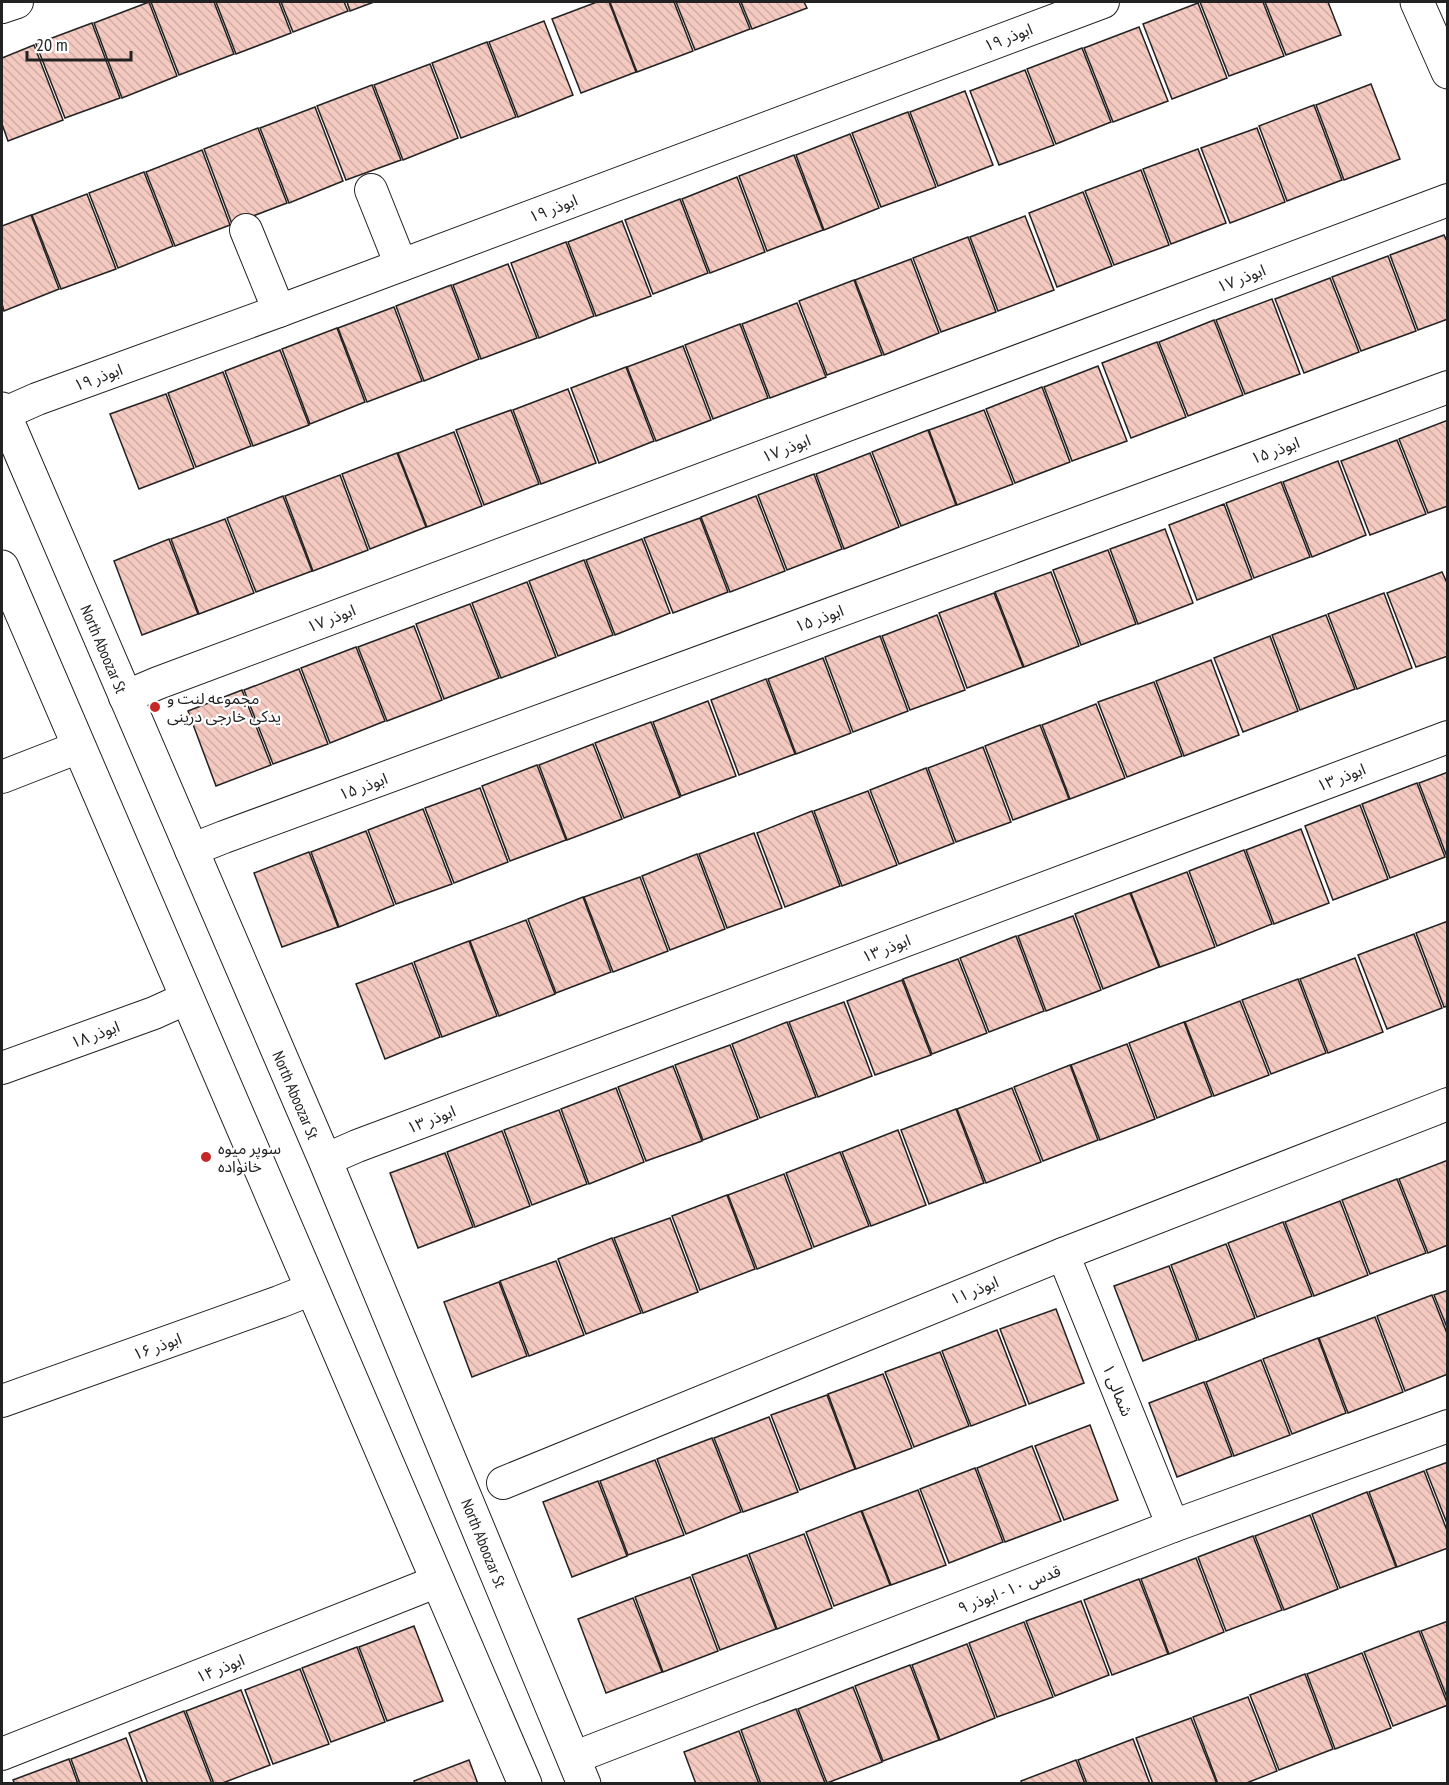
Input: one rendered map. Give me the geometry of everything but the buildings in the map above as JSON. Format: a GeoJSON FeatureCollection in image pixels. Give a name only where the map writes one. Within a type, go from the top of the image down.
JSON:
{"type":"FeatureCollection","features":[{"type":"Feature","properties":{"kind":"main road"},"geometry":{"type":"LineString","coordinates":[[1417,2],[1448,72]]}},
{"type":"Feature","properties":{"kind":"main road","name":"North Aboozar St"},"geometry":{"type":"LineString","coordinates":[[2,412],[325,1160],[578,1771]]}},
{"type":"Feature","properties":{"kind":"main road"},"geometry":{"type":"LineString","coordinates":[[2,567],[525,1784]]}},
{"type":"Feature","properties":{"kind":"street"},"geometry":{"type":"LineString","coordinates":[[2,7],[17,2]]}},
{"type":"Feature","properties":{"kind":"street","name":"ابوذر ۱۹"},"geometry":{"type":"LineString","coordinates":[[2,412],[1103,2]]}},
{"type":"Feature","properties":{"kind":"street"},"geometry":{"type":"LineString","coordinates":[[371,190],[401,265]]}},
{"type":"Feature","properties":{"kind":"street","name":"ابوذر ۱۷"},"geometry":{"type":"LineString","coordinates":[[125,697],[181,674],[1448,201]]}},
{"type":"Feature","properties":{"kind":"street"},"geometry":{"type":"LineString","coordinates":[[246,230],[279,310]]}},
{"type":"Feature","properties":{"kind":"street","name":"ابوذر ۱۵"},"geometry":{"type":"LineString","coordinates":[[191,850],[1448,387]]}},
{"type":"Feature","properties":{"kind":"street","name":"ابوذر ۱۳"},"geometry":{"type":"LineString","coordinates":[[325,1160],[1448,736]]}},
{"type":"Feature","properties":{"kind":"street"},"geometry":{"type":"LineString","coordinates":[[2,777],[79,747]]}},
{"type":"Feature","properties":{"kind":"street","name":"ابوذر ۱۸"},"geometry":{"type":"LineString","coordinates":[[2,1068],[143,1017],[187,998]]}},
{"type":"Feature","properties":{"kind":"street","name":"ابوذر ۱۱"},"geometry":{"type":"LineString","coordinates":[[503,1483],[1063,1254],[1448,1104]]}},
{"type":"Feature","properties":{"kind":"street","name":"شمالی ۱"},"geometry":{"type":"LineString","coordinates":[[1063,1254],[1173,1526]]}},
{"type":"Feature","properties":{"kind":"street","name":"ابوذر ۱۶"},"geometry":{"type":"LineString","coordinates":[[2,1401],[312,1289]]}},
{"type":"Feature","properties":{"kind":"street","name":"قدس ۱۰ - ابوذر ۹"},"geometry":{"type":"LineString","coordinates":[[578,1771],[1173,1526],[1448,1426]]}},
{"type":"Feature","properties":{"kind":"street","name":"ابوذر ۱۴"},"geometry":{"type":"LineString","coordinates":[[2,1754],[438,1581]]}},
{"type":"Feature","properties":{"kind":"place","name":"مجموعه لنت و یدکی خارجی درینی"},"geometry":{"type":"Point","coordinates":[155,707]}},
{"type":"Feature","properties":{"kind":"place","name":"سوپر میوه خانواده"},"geometry":{"type":"Point","coordinates":[206,1157]}}]}
